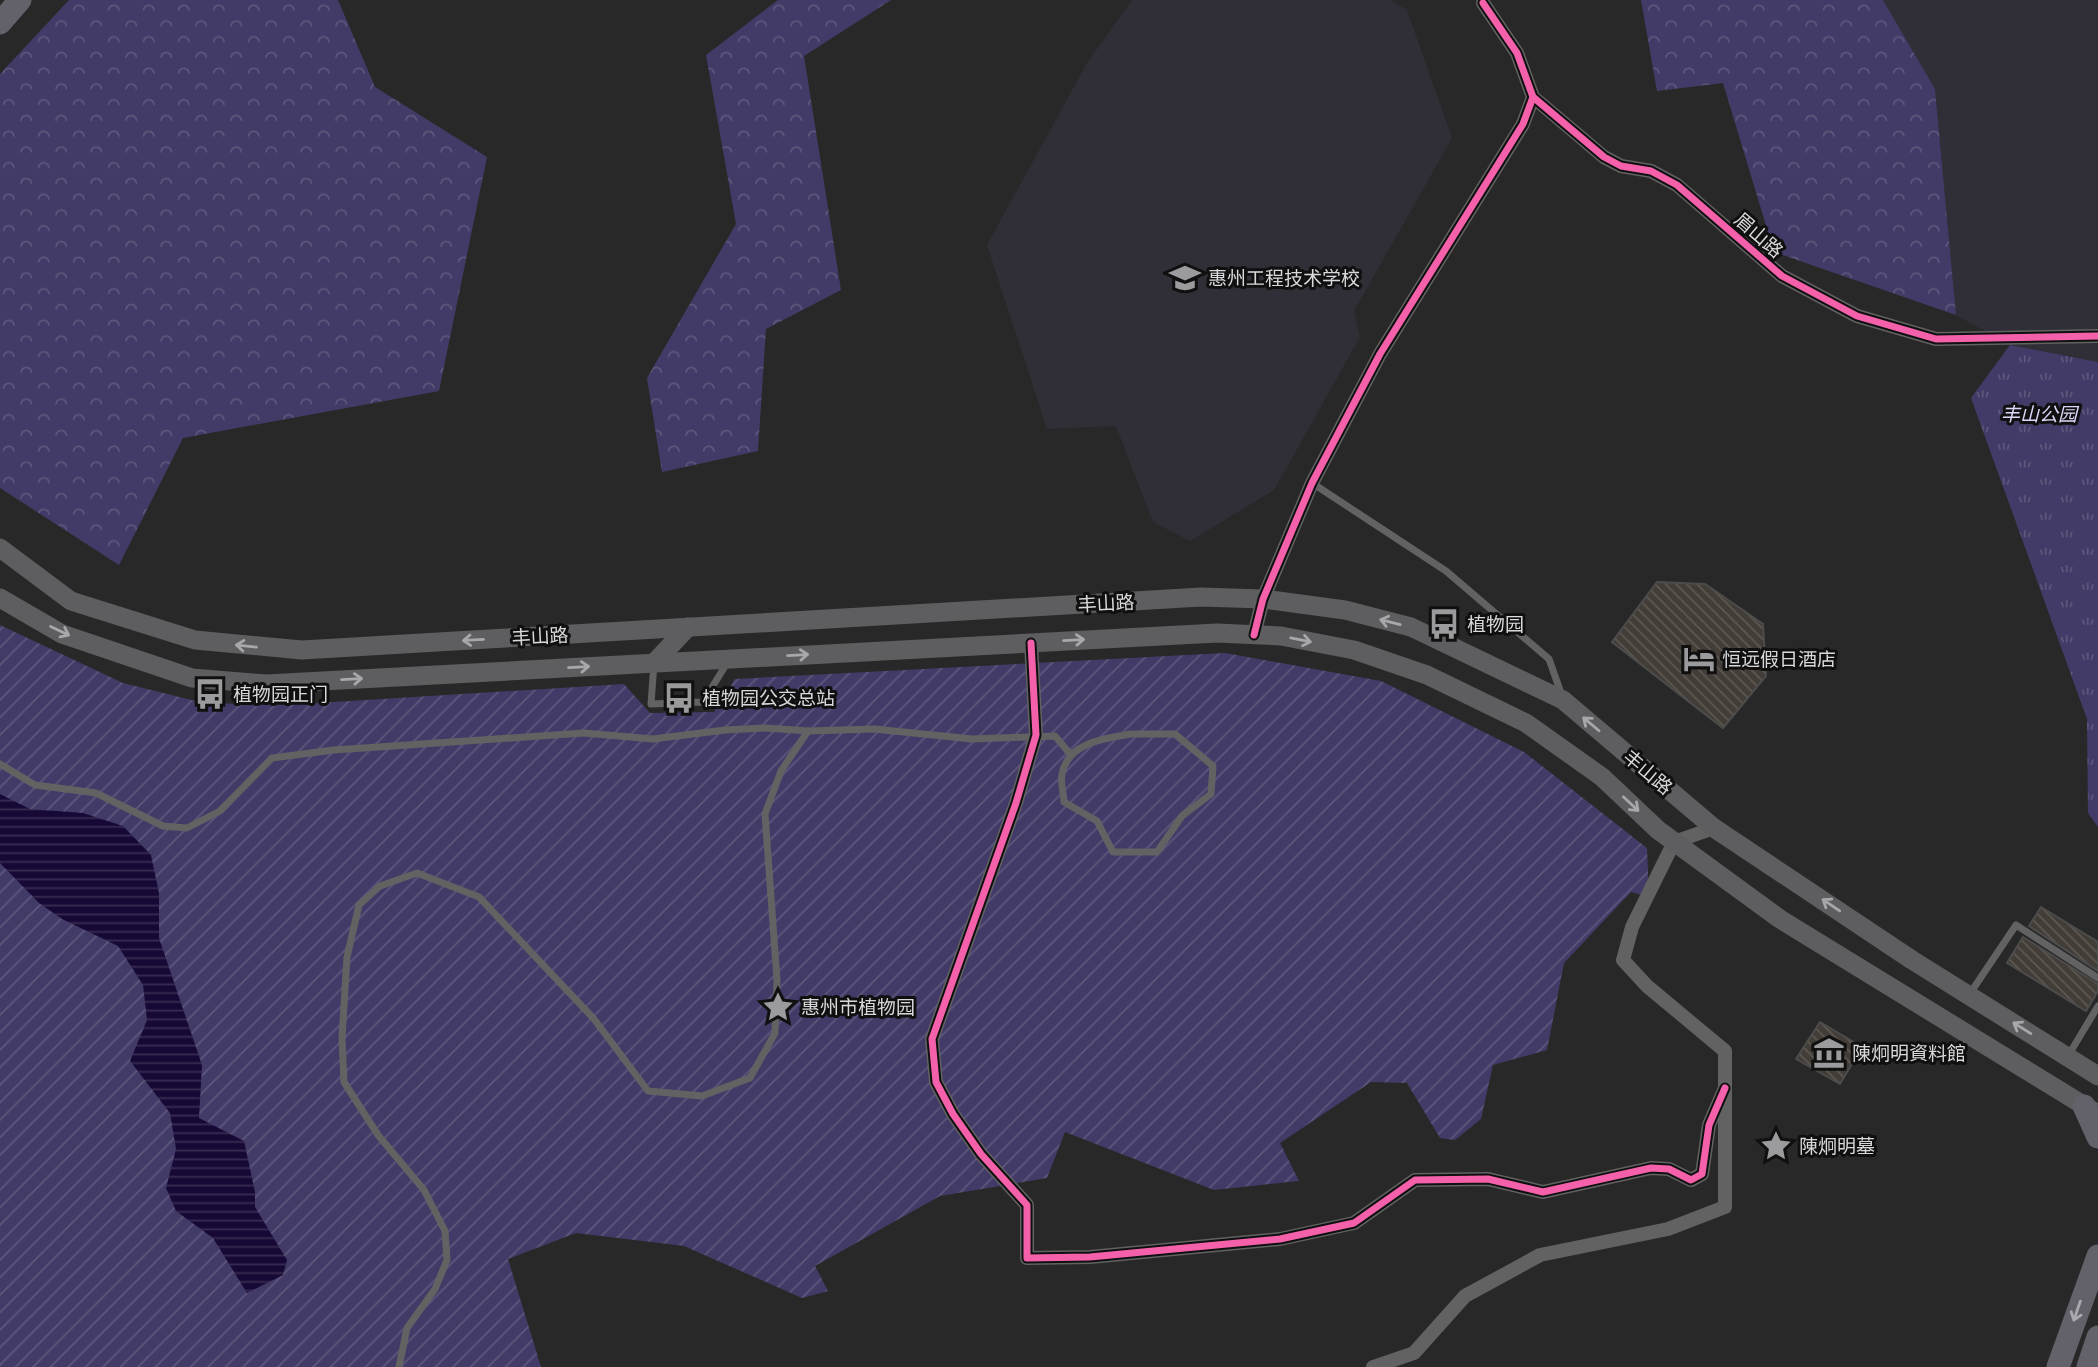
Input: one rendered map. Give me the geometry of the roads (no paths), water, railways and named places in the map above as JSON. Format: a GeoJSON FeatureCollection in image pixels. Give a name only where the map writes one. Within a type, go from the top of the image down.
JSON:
{"type":"FeatureCollection","features":[{"type":"Feature","properties":{"kind":"main road"},"geometry":{"type":"LineString","coordinates":[[0,23],[20,0]]}},
{"type":"Feature","properties":{"kind":"main road","name":"丰山路"},"geometry":{"type":"LineString","coordinates":[[0,548],[71,601],[195,640],[250,647],[302,649],[1201,597],[1263,598],[1345,610],[1411,627],[1563,701],[1714,828],[1969,995],[2082,1063],[2098,1076]]}},
{"type":"Feature","properties":{"kind":"main road","name":"丰山路"},"geometry":{"type":"LineString","coordinates":[[0,598],[62,634],[192,678],[230,683],[265,684],[1217,632],[1281,636],[1354,650],[1427,675],[1526,723],[1602,777],[1658,830],[1780,919],[2091,1110]]}},
{"type":"Feature","properties":{"kind":"main road"},"geometry":{"type":"LineString","coordinates":[[654,663],[688,627]]}},
{"type":"Feature","properties":{"kind":"main road"},"geometry":{"type":"LineString","coordinates":[[2091,1110],[2098,1137]]}},
{"type":"Feature","properties":{"kind":"main road"},"geometry":{"type":"LineString","coordinates":[[2057,1367],[2098,1256]]}},
{"type":"Feature","properties":{"kind":"main road"},"geometry":{"type":"LineString","coordinates":[[2088,1367],[2098,1338]]}},
{"type":"Feature","properties":{"kind":"street","name":"眉山路"},"geometry":{"type":"LineString","coordinates":[[1483,3],[1517,53],[1533,97],[1604,157],[1621,166],[1651,171],[1677,185],[1782,276],[1857,316],[1936,339],[2098,336]]}},
{"type":"Feature","properties":{"kind":"street"},"geometry":{"type":"LineString","coordinates":[[1254,635],[1263,598],[1312,482],[1380,354],[1523,124],[1533,97]]}},
{"type":"Feature","properties":{"kind":"street"},"geometry":{"type":"LineString","coordinates":[[1031,643],[1036,735],[1016,803],[932,1040],[936,1082],[953,1114],[981,1154],[1027,1205],[1027,1258],[1090,1257],[1280,1239],[1354,1223],[1415,1180],[1489,1179],[1543,1192],[1651,1168],[1669,1169],[1691,1180],[1702,1174],[1709,1125],[1725,1088]]}},
{"type":"Feature","properties":{"kind":"street"},"geometry":{"type":"LineString","coordinates":[[1373,1367],[1414,1353],[1465,1296],[1540,1255],[1668,1229],[1725,1207],[1725,1051],[1647,986],[1623,960],[1632,927],[1674,842],[1714,828]]}},
{"type":"Feature","properties":{"kind":"lane"},"geometry":{"type":"LineString","coordinates":[[1312,482],[1446,571],[1549,659],[1563,701]]}},
{"type":"Feature","properties":{"kind":"lane"},"geometry":{"type":"LineString","coordinates":[[654,663],[651,704],[703,702],[730,659]]}},
{"type":"Feature","properties":{"kind":"lane"},"geometry":{"type":"LineString","coordinates":[[0,764],[35,785],[96,793],[163,826],[187,828],[220,811],[272,758],[334,750],[584,733],[653,739],[766,728],[808,731],[874,729],[972,739],[1055,736],[1072,755]]}},
{"type":"Feature","properties":{"kind":"lane"},"geometry":{"type":"LineString","coordinates":[[399,1367],[407,1328],[435,1289],[447,1260],[445,1231],[424,1190],[378,1135],[344,1082],[342,1038],[347,957],[359,905],[380,886],[416,873],[479,897],[594,1019],[648,1091],[702,1096],[750,1079],[775,1033],[777,980],[765,814],[781,771],[808,731]]}},
{"type":"Feature","properties":{"kind":"lane"},"geometry":{"type":"LineString","coordinates":[[1131,734],[1175,734],[1213,766],[1211,794],[1182,816],[1157,852],[1113,852],[1097,821],[1064,802],[1062,774],[1072,755],[1092,741],[1131,734]]}},
{"type":"Feature","properties":{"kind":"lane"},"geometry":{"type":"LineString","coordinates":[[1969,995],[2016,925],[2098,978]]}},
{"type":"Feature","properties":{"kind":"lane"},"geometry":{"type":"LineString","coordinates":[[2082,1063],[2098,1006]]}},
{"type":"Feature","properties":{"kind":"place","name":"惠州工程技术学校"},"geometry":{"type":"Point","coordinates":[1185,278]}},
{"type":"Feature","properties":{"kind":"place","name":"植物园"},"geometry":{"type":"Point","coordinates":[1444,624]}},
{"type":"Feature","properties":{"kind":"place","name":"恒远假日酒店"},"geometry":{"type":"Point","coordinates":[1699,659]}},
{"type":"Feature","properties":{"kind":"place","name":"植物园正门"},"geometry":{"type":"Point","coordinates":[210,694]}},
{"type":"Feature","properties":{"kind":"place","name":"植物园公交总站"},"geometry":{"type":"Point","coordinates":[679,698]}},
{"type":"Feature","properties":{"kind":"place","name":"惠州市植物园"},"geometry":{"type":"Point","coordinates":[778,1007]}},
{"type":"Feature","properties":{"kind":"place","name":"陳炯明資料館"},"geometry":{"type":"Point","coordinates":[1829,1053]}},
{"type":"Feature","properties":{"kind":"place","name":"陳炯明墓"},"geometry":{"type":"Point","coordinates":[1776,1146]}},
{"type":"Feature","properties":{"kind":"park label","name":"丰山公园"},"geometry":{"type":"Point","coordinates":[2039,414]}}]}
